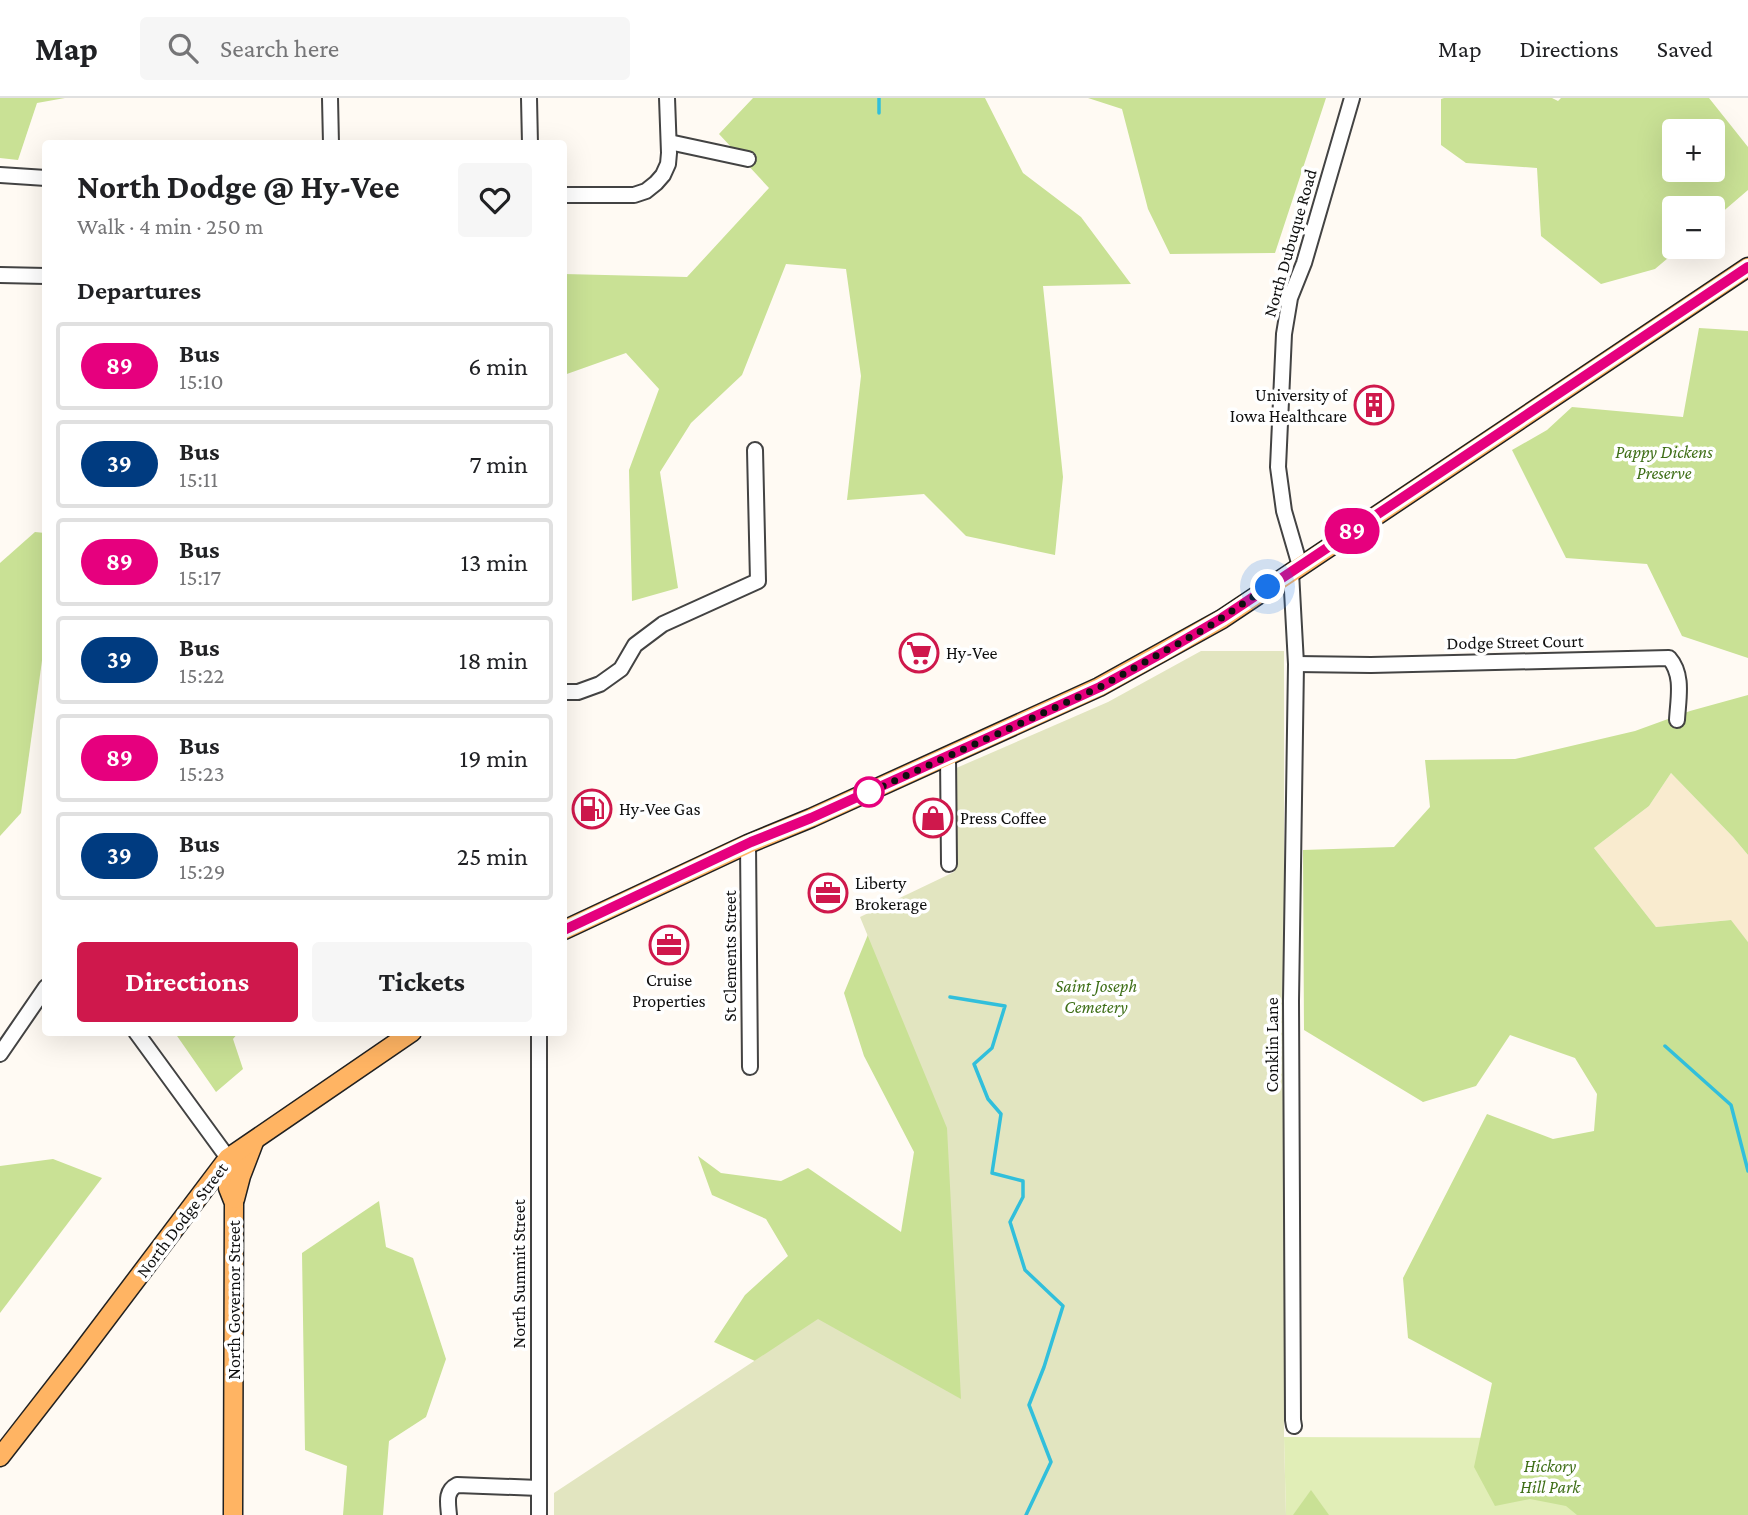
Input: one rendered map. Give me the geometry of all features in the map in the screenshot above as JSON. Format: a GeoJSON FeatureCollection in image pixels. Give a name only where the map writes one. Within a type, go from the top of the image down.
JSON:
{"type":"FeatureCollection","features":[{"type":"Feature","properties":{"kind":"main road"},"geometry":{"type":"LineString","coordinates":[[567,929],[748,844],[1100,687],[1162,653],[1222,618],[1748,267]]}},
{"type":"Feature","properties":{"kind":"main road","name":"North Dodge Street"},"geometry":{"type":"LineString","coordinates":[[0,1457],[228,1158],[406,1036]]}},
{"type":"Feature","properties":{"kind":"main road"},"geometry":{"type":"LineString","coordinates":[[196,1202],[215,1196],[227,1198],[234,1203],[254,1142]]}},
{"type":"Feature","properties":{"kind":"main road","name":"North Governor Street"},"geometry":{"type":"LineString","coordinates":[[228,1158],[228,1188],[234,1203],[233,1515]]}},
{"type":"Feature","properties":{"kind":"street"},"geometry":{"type":"LineString","coordinates":[[330,98],[331,140]]}},
{"type":"Feature","properties":{"kind":"street"},"geometry":{"type":"LineString","coordinates":[[529,98],[530,140]]}},
{"type":"Feature","properties":{"kind":"street"},"geometry":{"type":"LineString","coordinates":[[567,195],[634,195],[656,184],[668,164],[667,98]]}},
{"type":"Feature","properties":{"kind":"street","name":"North Dubuque Road"},"geometry":{"type":"LineString","coordinates":[[1296,664],[1295,569],[1278,467],[1284,334],[1290,298],[1304,262],[1352,98]]}},
{"type":"Feature","properties":{"kind":"street"},"geometry":{"type":"LineString","coordinates":[[669,142],[748,159]]}},
{"type":"Feature","properties":{"kind":"street"},"geometry":{"type":"LineString","coordinates":[[0,176],[42,178]]}},
{"type":"Feature","properties":{"kind":"street"},"geometry":{"type":"LineString","coordinates":[[0,275],[42,276]]}},
{"type":"Feature","properties":{"kind":"street"},"geometry":{"type":"LineString","coordinates":[[567,692],[578,692],[600,684],[621,669],[635,645],[663,624],[758,581],[755,450]]}},
{"type":"Feature","properties":{"kind":"street","name":"Dodge Street Court"},"geometry":{"type":"LineString","coordinates":[[1296,664],[1371,665],[1670,658],[1679,675],[1677,720]]}},
{"type":"Feature","properties":{"kind":"street","name":"Conklin Lane"},"geometry":{"type":"LineString","coordinates":[[1294,1426],[1291,1001],[1296,664]]}},
{"type":"Feature","properties":{"kind":"street"},"geometry":{"type":"LineString","coordinates":[[948,756],[949,864]]}},
{"type":"Feature","properties":{"kind":"street","name":"St Clements Street"},"geometry":{"type":"LineString","coordinates":[[748,844],[750,1067]]}},
{"type":"Feature","properties":{"kind":"street"},"geometry":{"type":"LineString","coordinates":[[0,1054],[42,993]]}},
{"type":"Feature","properties":{"kind":"street"},"geometry":{"type":"LineString","coordinates":[[139,1036],[228,1158]]}},
{"type":"Feature","properties":{"kind":"street","name":"North Summit Street"},"geometry":{"type":"LineString","coordinates":[[539,1036],[539,1515]]}},
{"type":"Feature","properties":{"kind":"street"},"geometry":{"type":"LineString","coordinates":[[449,1515],[449,1493],[457,1485],[539,1488]]}},
{"type":"Feature","properties":{"kind":"shaded area"},"geometry":{"type":"Polygon","coordinates":[[[1671,773],[1748,855],[1748,942],[1730,920],[1656,927],[1594,848],[1649,806],[1671,773]]]}},
{"type":"Feature","properties":{"kind":"green space"},"geometry":{"type":"Polygon","coordinates":[[[0,98],[65,98],[37,103],[18,160],[0,158],[0,98]]]}},
{"type":"Feature","properties":{"kind":"green space"},"geometry":{"type":"Polygon","coordinates":[[[753,98],[985,98],[1023,173],[1081,217],[1131,284],[1043,286],[1063,477],[1055,555],[966,536],[924,494],[847,500],[861,376],[846,269],[786,264],[742,375],[691,423],[660,472],[678,588],[632,601],[629,470],[659,389],[626,353],[567,374],[567,274],[687,277],[769,188],[719,134],[753,98]]]}},
{"type":"Feature","properties":{"kind":"green space"},"geometry":{"type":"Polygon","coordinates":[[[1088,98],[1326,98],[1275,253],[1170,254],[1148,209],[1122,109],[1088,98]]]}},
{"type":"Feature","properties":{"kind":"green space"},"geometry":{"type":"Polygon","coordinates":[[[1444,98],[1552,98],[1558,101],[1561,98],[1709,98],[1748,147],[1748,190],[1725,210],[1725,196],[1662,196],[1662,259],[1667,259],[1655,269],[1601,284],[1541,236],[1537,168],[1466,163],[1441,145],[1441,99],[1444,98]]]}},
{"type":"Feature","properties":{"kind":"green space","name":"Pappy Dickens Preserve"},"geometry":{"type":"Polygon","coordinates":[[[1699,328],[1748,331],[1748,658],[1682,636],[1647,564],[1566,558],[1512,450],[1547,430],[1572,407],[1683,417],[1699,328]]]}},
{"type":"Feature","properties":{"kind":"green space"},"geometry":{"type":"Polygon","coordinates":[[[35,532],[42,533],[42,661],[21,813],[0,836],[0,563],[35,532]]]}},
{"type":"Feature","properties":{"kind":"green space","name":"Saint Joseph Cemetery"},"geometry":{"type":"Polygon","coordinates":[[[1201,651],[1284,651],[1286,1515],[554,1515],[554,1493],[818,1319],[961,1399],[947,1128],[860,917],[954,872],[954,769],[1108,702],[1201,651]]]}},
{"type":"Feature","properties":{"kind":"green space"},"geometry":{"type":"Polygon","coordinates":[[[1748,695],[1748,855],[1671,773],[1649,806],[1594,848],[1656,927],[1731,920],[1748,942],[1748,1515],[1577,1515],[1566,1506],[1530,1499],[1495,1506],[1474,1467],[1492,1383],[1408,1338],[1403,1278],[1487,1114],[1553,1139],[1594,1131],[1597,1094],[1575,1058],[1510,1035],[1476,1086],[1423,1102],[1304,1030],[1303,850],[1394,847],[1430,807],[1425,760],[1515,759],[1635,731],[1690,711],[1748,695]]]}},
{"type":"Feature","properties":{"kind":"green space"},"geometry":{"type":"Polygon","coordinates":[[[876,915],[1181,1515],[770,1368],[714,1342],[745,1295],[788,1256],[766,1219],[712,1195],[698,1156],[721,1173],[781,1181],[808,1168],[901,1232],[914,1152],[864,1056],[844,993],[876,915]]]}},
{"type":"Feature","properties":{"kind":"green space"},"geometry":{"type":"Polygon","coordinates":[[[177,1036],[236,1036],[233,1039],[243,1069],[216,1092],[177,1036]]]}},
{"type":"Feature","properties":{"kind":"green space"},"geometry":{"type":"Polygon","coordinates":[[[53,1159],[102,1178],[0,1313],[0,1166],[53,1159]]]}},
{"type":"Feature","properties":{"kind":"green space"},"geometry":{"type":"Polygon","coordinates":[[[379,1201],[386,1247],[413,1258],[446,1359],[426,1417],[389,1441],[383,1515],[343,1515],[347,1466],[305,1450],[302,1253],[379,1201]]]}},
{"type":"Feature","properties":{"kind":"green space","name":"Hickory Hill Park"},"geometry":{"type":"Polygon","coordinates":[[[1284,1437],[1748,1439],[1748,1515],[1286,1515],[1284,1437]]]}},
{"type":"Feature","properties":{"kind":"green space"},"geometry":{"type":"Polygon","coordinates":[[[1311,1490],[1329,1515],[1293,1515],[1311,1490]]]}},
{"type":"Feature","properties":{"kind":"waterway"},"geometry":{"type":"LineString","coordinates":[[879,98],[879,113]]}},
{"type":"Feature","properties":{"kind":"waterway"},"geometry":{"type":"LineString","coordinates":[[950,997],[1005,1006],[992,1048],[974,1064],[988,1099],[1001,1114],[992,1173],[1023,1181],[1023,1197],[1010,1222],[1025,1270],[1063,1306],[1029,1405],[1051,1462],[1026,1515]]}},
{"type":"Feature","properties":{"kind":"waterway"},"geometry":{"type":"LineString","coordinates":[[1665,1046],[1731,1105],[1748,1171]]}},
{"type":"Feature","properties":{"kind":"bus line","name":"89"},"geometry":{"type":"LineString","coordinates":[[567,928],[751,842],[811,818],[1100,687],[1162,653],[1222,618],[1748,267]]}},
{"type":"Feature","properties":{"kind":"place","name":"University of Iowa Healthcare"},"geometry":{"type":"Point","coordinates":[1374,405]}},
{"type":"Feature","properties":{"kind":"place","name":"Hy-Vee"},"geometry":{"type":"Point","coordinates":[919,653]}},
{"type":"Feature","properties":{"kind":"place","name":"Hy-Vee Gas"},"geometry":{"type":"Point","coordinates":[592,809]}},
{"type":"Feature","properties":{"kind":"place","name":"Press Coffee"},"geometry":{"type":"Point","coordinates":[933,818]}},
{"type":"Feature","properties":{"kind":"place","name":"Liberty Brokerage"},"geometry":{"type":"Point","coordinates":[828,893]}},
{"type":"Feature","properties":{"kind":"place","name":"Cruise Properties"},"geometry":{"type":"Point","coordinates":[669,945]}},
{"type":"Feature","properties":{"kind":"route"},"geometry":{"type":"LineString","coordinates":[[869,792],[859,797],[1100,687],[1208,627],[1268,587]]}}]}
